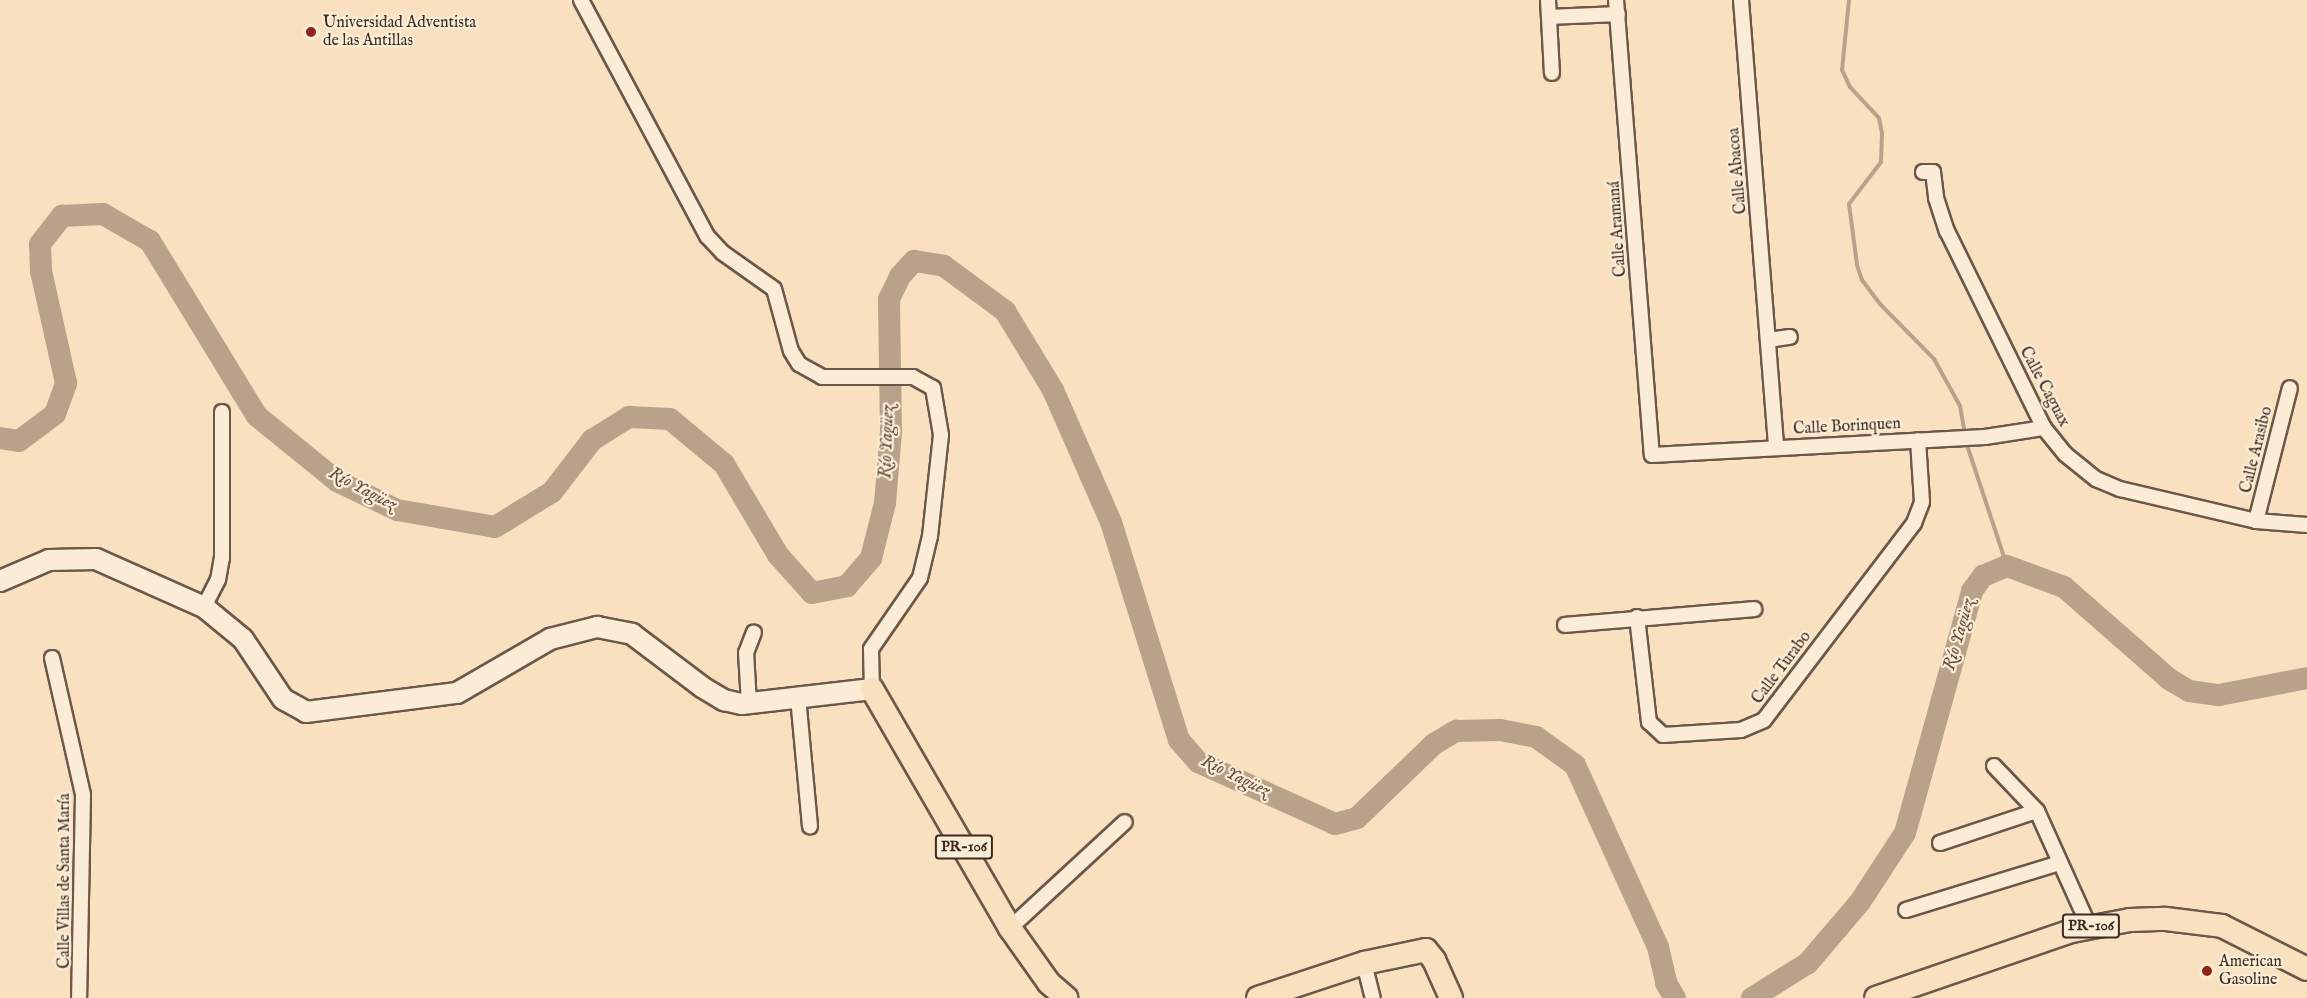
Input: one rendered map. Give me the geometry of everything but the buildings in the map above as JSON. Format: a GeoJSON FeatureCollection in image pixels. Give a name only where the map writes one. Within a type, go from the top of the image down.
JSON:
{"type":"FeatureCollection","features":[{"type":"Feature","properties":{"kind":"main road"},"geometry":{"type":"LineString","coordinates":[[0,581],[49,560],[96,559],[204,607],[243,639],[284,699],[306,712],[457,693],[550,639],[597,627],[632,634],[702,687],[724,700],[749,703],[872,689]]}},
{"type":"Feature","properties":{"kind":"main road","name":"PR-106"},"geometry":{"type":"LineString","coordinates":[[872,689],[1010,928],[1049,983],[1066,998]]}},
{"type":"Feature","properties":{"kind":"main road","name":"PR-106"},"geometry":{"type":"LineString","coordinates":[[1876,998],[2089,926],[2130,920],[2200,921],[2222,927],[2307,969]]}},
{"type":"Feature","properties":{"kind":"main road"},"geometry":{"type":"LineString","coordinates":[[1258,998],[1364,963],[1425,950],[1434,960],[1451,998]]}},
{"type":"Feature","properties":{"kind":"street"},"geometry":{"type":"LineString","coordinates":[[581,0],[707,236],[723,253],[774,289],[791,351],[799,364],[822,377],[913,377],[933,388],[938,402],[941,435],[930,536],[920,578],[871,649],[872,689]]}},
{"type":"Feature","properties":{"kind":"street"},"geometry":{"type":"LineString","coordinates":[[1548,0],[1552,73]]}},
{"type":"Feature","properties":{"kind":"street","name":"Calle Abacoa"},"geometry":{"type":"LineString","coordinates":[[1741,0],[1776,447]]}},
{"type":"Feature","properties":{"kind":"street"},"geometry":{"type":"LineString","coordinates":[[1549,17],[1617,7]]}},
{"type":"Feature","properties":{"kind":"street","name":"Calle Aramaná"},"geometry":{"type":"LineString","coordinates":[[1617,7],[1652,455]]}},
{"type":"Feature","properties":{"kind":"street","name":"Calle Caguax"},"geometry":{"type":"LineString","coordinates":[[1923,172],[1933,172],[1936,198],[1947,231],[2044,428],[2065,454],[2096,479],[2120,489],[2256,521],[2307,525]]}},
{"type":"Feature","properties":{"kind":"street"},"geometry":{"type":"LineString","coordinates":[[1768,340],[1790,338]]}},
{"type":"Feature","properties":{"kind":"street","name":"Calle Arasibo"},"geometry":{"type":"LineString","coordinates":[[2256,521],[2290,388]]}},
{"type":"Feature","properties":{"kind":"street"},"geometry":{"type":"LineString","coordinates":[[204,607],[218,580],[222,558],[222,412]]}},
{"type":"Feature","properties":{"kind":"street","name":"Calle Borinquen"},"geometry":{"type":"LineString","coordinates":[[1652,455],[1944,439],[2044,428]]}},
{"type":"Feature","properties":{"kind":"street","name":"Calle Turabo"},"geometry":{"type":"LineString","coordinates":[[1637,617],[1649,722],[1663,735],[1742,730],[1764,720],[1914,523],[1922,502],[1918,440]]}},
{"type":"Feature","properties":{"kind":"street"},"geometry":{"type":"LineString","coordinates":[[1565,625],[1637,617],[1754,609]]}},
{"type":"Feature","properties":{"kind":"street"},"geometry":{"type":"LineString","coordinates":[[749,703],[746,652],[754,632]]}},
{"type":"Feature","properties":{"kind":"street","name":"Calle Villas de Santa María"},"geometry":{"type":"LineString","coordinates":[[52,658],[82,795],[79,998]]}},
{"type":"Feature","properties":{"kind":"street"},"geometry":{"type":"LineString","coordinates":[[798,698],[810,826]]}},
{"type":"Feature","properties":{"kind":"street"},"geometry":{"type":"LineString","coordinates":[[1994,765],[2037,811],[2089,926]]}},
{"type":"Feature","properties":{"kind":"street"},"geometry":{"type":"LineString","coordinates":[[1940,843],[2037,811]]}},
{"type":"Feature","properties":{"kind":"street"},"geometry":{"type":"LineString","coordinates":[[1010,928],[1125,822]]}},
{"type":"Feature","properties":{"kind":"street"},"geometry":{"type":"LineString","coordinates":[[1906,910],[2060,862]]}},
{"type":"Feature","properties":{"kind":"street"},"geometry":{"type":"LineString","coordinates":[[1364,963],[1373,998]]}},
{"type":"Feature","properties":{"kind":"waterway"},"geometry":{"type":"LineString","coordinates":[[1849,0],[1842,70],[1850,87],[1879,118],[1882,134],[1881,162],[1849,204],[1857,265],[1862,280],[1880,304],[1934,359],[1960,406],[1965,435]]}},
{"type":"Feature","properties":{"kind":"waterway","name":"Río Yagüez"},"geometry":{"type":"LineString","coordinates":[[0,438],[19,441],[55,414],[66,383],[41,271],[40,244],[62,216],[103,214],[150,241],[257,416],[337,481],[397,510],[495,527],[552,492],[592,440],[629,417],[670,419],[724,464],[778,555],[812,593],[847,586],[871,558],[885,503],[891,431],[889,299],[900,276],[914,261],[944,266],[1005,311],[1053,390],[1111,522],[1179,740],[1198,762],[1335,824],[1357,818],[1434,744],[1456,731],[1500,730],[1536,737],[1575,765],[1658,947],[1666,983],[1675,998]]}},
{"type":"Feature","properties":{"kind":"waterway"},"geometry":{"type":"LineString","coordinates":[[1966,442],[2007,566]]}},
{"type":"Feature","properties":{"kind":"waterway","name":"Río Yagüez"},"geometry":{"type":"LineString","coordinates":[[1752,998],[1808,963],[1860,902],[1905,833],[1972,591],[1983,576],[2007,566],[2064,587],[2169,679],[2189,691],[2219,695],[2307,678]]}},
{"type":"Feature","properties":{"kind":"place","name":"Universidad Adventista de las Antillas"},"geometry":{"type":"Point","coordinates":[311,32]}},
{"type":"Feature","properties":{"kind":"place","name":"American Gasoline"},"geometry":{"type":"Point","coordinates":[2207,971]}}]}
